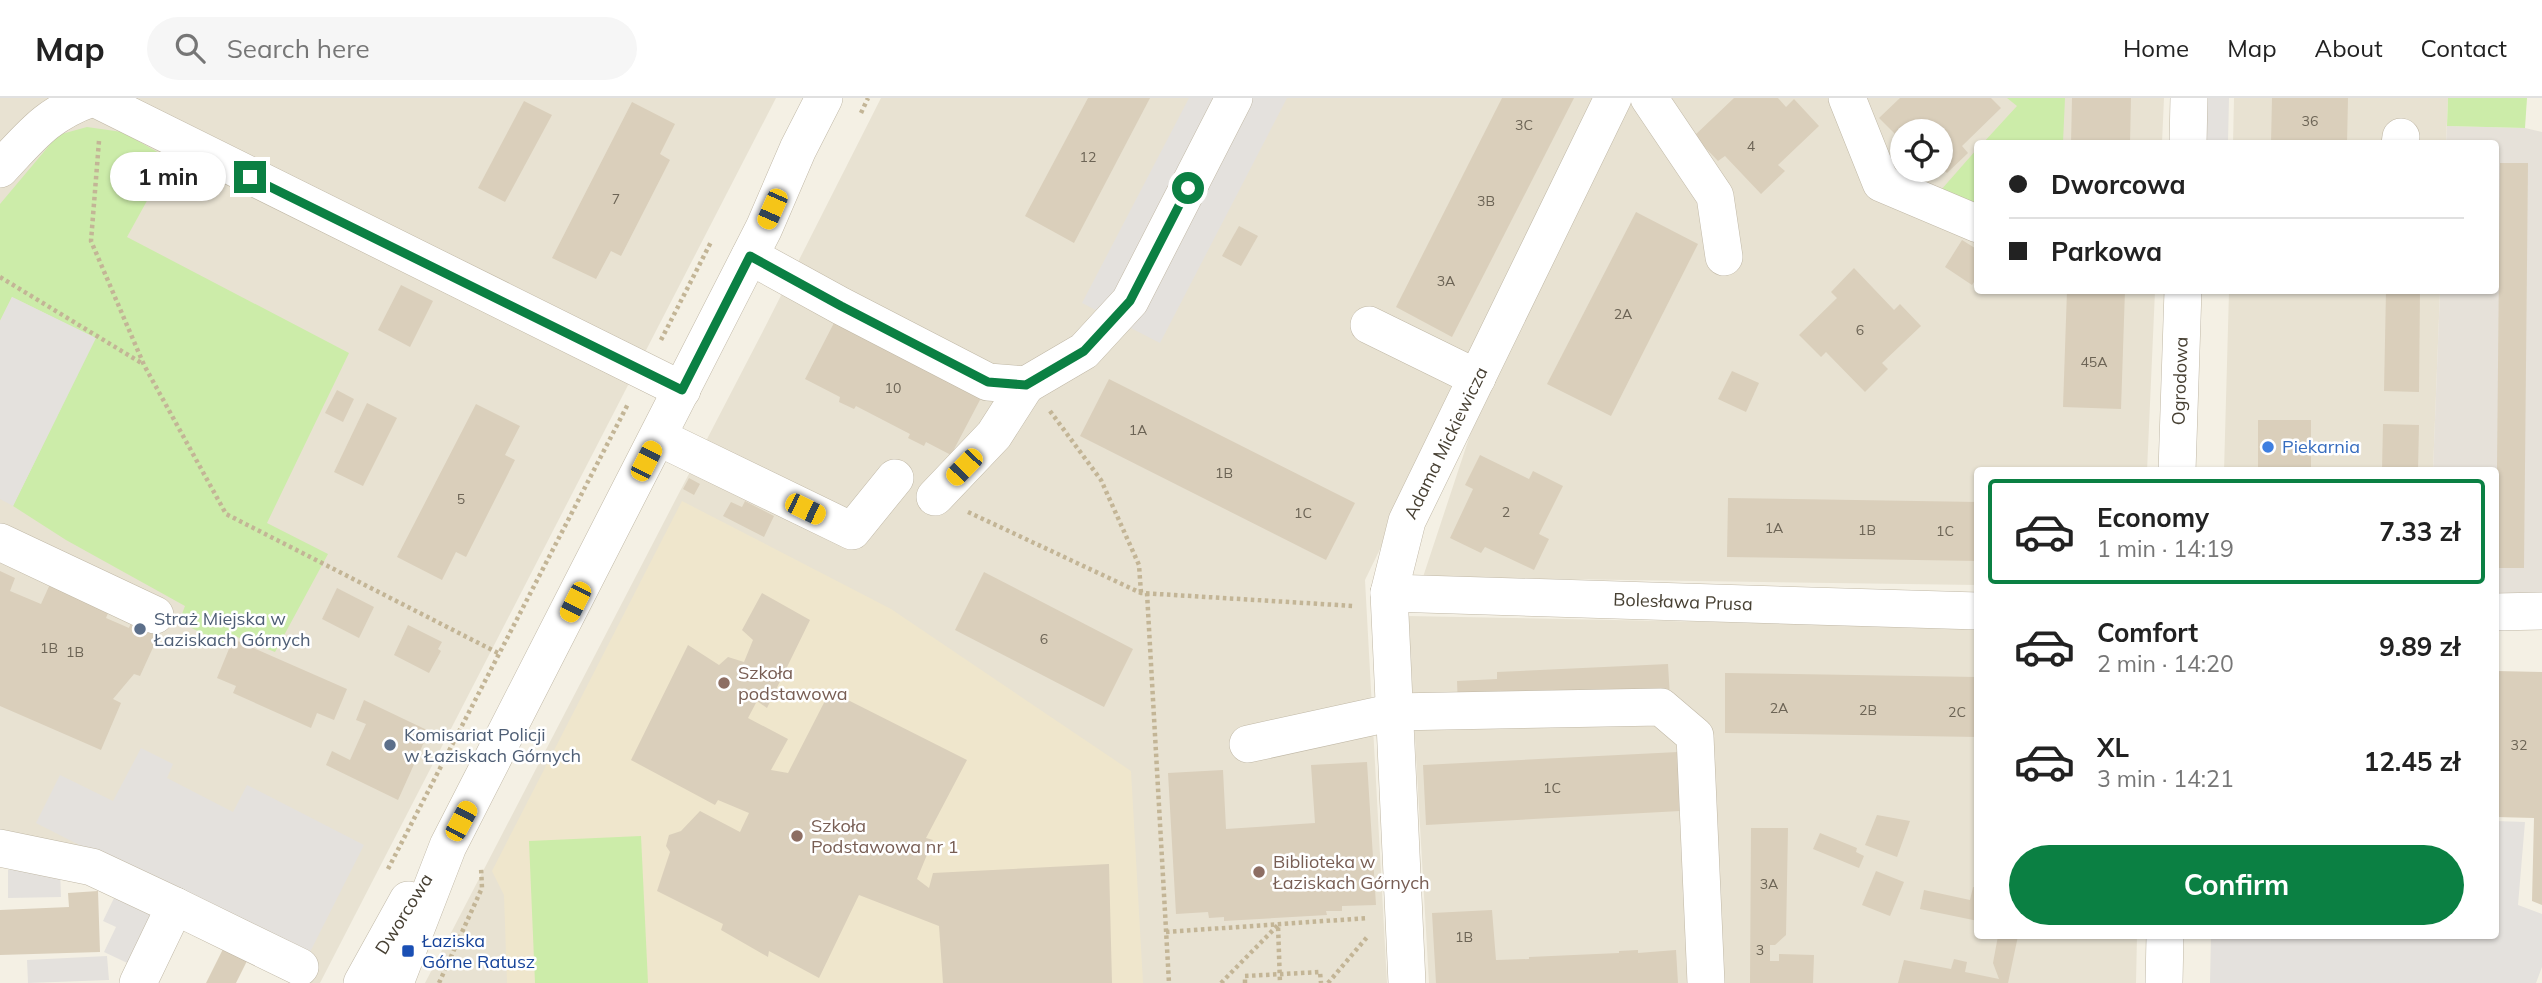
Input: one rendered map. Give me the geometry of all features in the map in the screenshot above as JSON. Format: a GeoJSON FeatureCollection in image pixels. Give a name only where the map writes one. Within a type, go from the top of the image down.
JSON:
{"type":"FeatureCollection","features":[{"type":"Feature","properties":{"kind":"street","name":"Dworcowa"},"geometry":{"type":"LineString","coordinates":[[395,983],[448,846],[750,256],[824,98]]}},
{"type":"Feature","properties":{"kind":"street"},"geometry":{"type":"LineString","coordinates":[[934,497],[994,435],[1026,385],[1084,351],[1130,301],[1234,98]]}},
{"type":"Feature","properties":{"kind":"street","name":"Adama Mickiewicza"},"geometry":{"type":"LineString","coordinates":[[1407,983],[1390,601],[1407,521],[1613,98]]}},
{"type":"Feature","properties":{"kind":"street"},"geometry":{"type":"LineString","coordinates":[[1649,98],[1715,196],[1724,257]]}},
{"type":"Feature","properties":{"kind":"street"},"geometry":{"type":"LineString","coordinates":[[1847,98],[1881,183],[1974,222]]}},
{"type":"Feature","properties":{"kind":"street"},"geometry":{"type":"LineString","coordinates":[[2188,140],[2189,98]]}},
{"type":"Feature","properties":{"kind":"street"},"geometry":{"type":"LineString","coordinates":[[0,169],[42,124],[67,107],[96,99],[682,390]]}},
{"type":"Feature","properties":{"kind":"street"},"geometry":{"type":"LineString","coordinates":[[750,256],[988,382],[1026,385]]}},
{"type":"Feature","properties":{"kind":"street","name":"Ogrodowa"},"geometry":{"type":"LineString","coordinates":[[2177,467],[2183,294]]}},
{"type":"Feature","properties":{"kind":"street"},"geometry":{"type":"LineString","coordinates":[[1368,325],[1477,378]]}},
{"type":"Feature","properties":{"kind":"street"},"geometry":{"type":"LineString","coordinates":[[658,438],[852,531],[895,478]]}},
{"type":"Feature","properties":{"kind":"street"},"geometry":{"type":"LineString","coordinates":[[0,542],[155,615]]}},
{"type":"Feature","properties":{"kind":"street","name":"Bolesława Prusa"},"geometry":{"type":"LineString","coordinates":[[1390,601],[1974,611]]}},
{"type":"Feature","properties":{"kind":"street"},"geometry":{"type":"LineString","coordinates":[[2499,612],[2542,611]]}},
{"type":"Feature","properties":{"kind":"street"},"geometry":{"type":"LineString","coordinates":[[1248,744],[1394,712],[1661,707],[1695,736],[1706,983]]}},
{"type":"Feature","properties":{"kind":"street","name":"Dworcowa"},"geometry":{"type":"LineString","coordinates":[[362,983],[405,905],[448,846]]}},
{"type":"Feature","properties":{"kind":"street"},"geometry":{"type":"LineString","coordinates":[[0,848],[92,867],[300,967]]}},
{"type":"Feature","properties":{"kind":"street"},"geometry":{"type":"LineString","coordinates":[[138,983],[175,906]]}},
{"type":"Feature","properties":{"kind":"street"},"geometry":{"type":"LineString","coordinates":[[2164,983],[2165,939]]}},
{"type":"Feature","properties":{"kind":"path"},"geometry":{"type":"LineString","coordinates":[[96,99],[91,241],[144,365],[226,514],[500,654]]}},
{"type":"Feature","properties":{"kind":"path"},"geometry":{"type":"LineString","coordinates":[[386,873],[713,240]]}},
{"type":"Feature","properties":{"kind":"path"},"geometry":{"type":"LineString","coordinates":[[0,277],[144,365]]}},
{"type":"Feature","properties":{"kind":"path"},"geometry":{"type":"LineString","coordinates":[[1026,385],[1052,414],[1101,480],[1139,565],[1144,593],[1169,983]]}},
{"type":"Feature","properties":{"kind":"path"},"geometry":{"type":"LineString","coordinates":[[934,497],[1144,593],[1390,601]]}},
{"type":"Feature","properties":{"kind":"path"},"geometry":{"type":"LineString","coordinates":[[1167,932],[1373,917]]}},
{"type":"Feature","properties":{"kind":"path"},"geometry":{"type":"LineString","coordinates":[[1278,925],[1280,983]]}},
{"type":"Feature","properties":{"kind":"path"},"geometry":{"type":"LineString","coordinates":[[1221,983],[1278,925]]}},
{"type":"Feature","properties":{"kind":"path"},"geometry":{"type":"LineString","coordinates":[[1245,983],[1245,976],[1320,972],[1321,983]]}},
{"type":"Feature","properties":{"kind":"shaded area"},"geometry":{"type":"Polygon","coordinates":[[[0,98],[776,98],[320,983],[298,983],[0,842],[0,98]]]}},
{"type":"Feature","properties":{"kind":"shaded area"},"geometry":{"type":"Polygon","coordinates":[[[881,98],[1599,98],[1365,580],[1387,983],[425,983],[881,98]]]}},
{"type":"Feature","properties":{"kind":"shaded area"},"geometry":{"type":"Polygon","coordinates":[[[1189,98],[1287,98],[1160,343],[1082,303],[1189,98]]]}},
{"type":"Feature","properties":{"kind":"shaded area"},"geometry":{"type":"Polygon","coordinates":[[[1621,98],[2164,98],[2162,140],[1974,140],[1974,294],[2155,294],[2147,467],[1974,467],[1974,585],[1423,577],[1470,435],[1621,98]]]}},
{"type":"Feature","properties":{"kind":"shaded area"},"geometry":{"type":"Polygon","coordinates":[[[2201,98],[2229,98],[2228,140],[2199,140],[2201,98]]]}},
{"type":"Feature","properties":{"kind":"shaded area"},"geometry":{"type":"Polygon","coordinates":[[[2234,98],[2448,98],[2446,140],[2233,140],[2234,98]]]}},
{"type":"Feature","properties":{"kind":"shaded area"},"geometry":{"type":"Polygon","coordinates":[[[2447,126],[2525,128],[2542,132],[2542,597],[2499,598],[2499,467],[2433,467],[2440,294],[2499,294],[2499,140],[2446,140],[2447,126]]]}},
{"type":"Feature","properties":{"kind":"shaded area"},"geometry":{"type":"Polygon","coordinates":[[[2229,294],[2440,294],[2433,467],[2224,467],[2229,294]]]}},
{"type":"Feature","properties":{"kind":"shaded area"},"geometry":{"type":"Polygon","coordinates":[[[12,297],[96,338],[13,506],[0,499],[0,321],[12,297]]]}},
{"type":"Feature","properties":{"kind":"shaded area"},"geometry":{"type":"Polygon","coordinates":[[[682,501],[891,609],[1131,771],[1143,983],[507,983],[504,895],[492,871],[682,501]]]}},
{"type":"Feature","properties":{"kind":"shaded area"},"geometry":{"type":"Polygon","coordinates":[[[1408,616],[1974,627],[1974,939],[2137,939],[2136,983],[1429,983],[1408,616]]]}},
{"type":"Feature","properties":{"kind":"shaded area"},"geometry":{"type":"Polygon","coordinates":[[[141,748],[173,764],[167,778],[233,812],[247,785],[364,845],[306,960],[36,823],[60,775],[113,801],[141,748]]]}},
{"type":"Feature","properties":{"kind":"shaded area"},"geometry":{"type":"Polygon","coordinates":[[[2499,821],[2525,822],[2518,905],[2542,914],[2542,967],[2536,983],[2210,983],[2211,939],[2499,939],[2499,821]]]}},
{"type":"Feature","properties":{"kind":"shaded area"},"geometry":{"type":"Polygon","coordinates":[[[60,869],[61,897],[8,898],[8,870],[60,869]]]}},
{"type":"Feature","properties":{"kind":"shaded area"},"geometry":{"type":"Polygon","coordinates":[[[114,898],[160,919],[138,968],[104,952],[116,927],[103,921],[114,898]]]}},
{"type":"Feature","properties":{"kind":"shaded area"},"geometry":{"type":"Polygon","coordinates":[[[107,956],[109,980],[28,983],[27,960],[107,956]]]}},
{"type":"Feature","properties":{"kind":"green space"},"geometry":{"type":"Polygon","coordinates":[[[2007,98],[2065,98],[2063,140],[1986,140],[2017,106],[2007,98]]]}},
{"type":"Feature","properties":{"kind":"green space"},"geometry":{"type":"Polygon","coordinates":[[[2448,98],[2527,98],[2525,128],[2447,126],[2448,98]]]}},
{"type":"Feature","properties":{"kind":"green space"},"geometry":{"type":"Polygon","coordinates":[[[87,127],[122,132],[170,159],[127,237],[349,353],[267,523],[328,554],[275,652],[230,634],[225,644],[179,622],[185,606],[66,540],[13,506],[95,338],[12,297],[0,321],[0,204],[58,135],[87,127]]]}},
{"type":"Feature","properties":{"kind":"green space"},"geometry":{"type":"Polygon","coordinates":[[[1974,152],[1974,206],[1941,190],[1948,182],[1953,182],[1953,176],[1974,152]]]}},
{"type":"Feature","properties":{"kind":"green space"},"geometry":{"type":"Polygon","coordinates":[[[641,836],[648,983],[535,983],[529,841],[641,836]]]}},
{"type":"Feature","properties":{"kind":"building"},"geometry":{"type":"Polygon","coordinates":[[[1088,98],[1150,98],[1074,243],[1025,216],[1088,98]]]}},
{"type":"Feature","properties":{"kind":"building"},"geometry":{"type":"Polygon","coordinates":[[[1502,98],[1574,98],[1452,337],[1396,307],[1502,98]]]}},
{"type":"Feature","properties":{"kind":"building"},"geometry":{"type":"Polygon","coordinates":[[[1734,98],[1778,98],[1786,107],[1794,99],[1819,126],[1778,165],[1785,171],[1761,194],[1725,156],[1718,161],[1694,136],[1734,98]]]}},
{"type":"Feature","properties":{"kind":"building"},"geometry":{"type":"Polygon","coordinates":[[[1900,98],[1991,98],[2001,108],[1962,146],[1968,153],[1953,167],[1953,119],[1890,119],[1890,129],[1879,118],[1900,98]]]}},
{"type":"Feature","properties":{"kind":"building"},"geometry":{"type":"Polygon","coordinates":[[[2072,98],[2131,98],[2130,140],[2071,140],[2072,98]]]}},
{"type":"Feature","properties":{"kind":"building"},"geometry":{"type":"Polygon","coordinates":[[[2272,98],[2348,98],[2347,140],[2271,140],[2272,98]]]}},
{"type":"Feature","properties":{"kind":"building"},"geometry":{"type":"Polygon","coordinates":[[[524,101],[552,115],[505,202],[478,188],[524,101]]]}},
{"type":"Feature","properties":{"kind":"building"},"geometry":{"type":"Polygon","coordinates":[[[632,102],[675,124],[660,154],[670,160],[621,256],[611,251],[596,279],[552,258],[632,102]]]}},
{"type":"Feature","properties":{"kind":"building"},"geometry":{"type":"Polygon","coordinates":[[[2500,163],[2528,163],[2524,568],[2499,568],[2500,163]]]}},
{"type":"Feature","properties":{"kind":"building"},"geometry":{"type":"Polygon","coordinates":[[[1636,212],[1698,244],[1611,416],[1547,384],[1636,212]]]}},
{"type":"Feature","properties":{"kind":"building"},"geometry":{"type":"Polygon","coordinates":[[[1239,226],[1258,236],[1241,266],[1222,256],[1239,226]]]}},
{"type":"Feature","properties":{"kind":"building"},"geometry":{"type":"Polygon","coordinates":[[[1962,240],[1974,248],[1972,285],[1945,267],[1962,240]]]}},
{"type":"Feature","properties":{"kind":"building"},"geometry":{"type":"Polygon","coordinates":[[[1854,268],[1894,310],[1900,304],[1921,326],[1882,363],[1888,369],[1865,392],[1826,352],[1821,357],[1799,335],[1837,298],[1831,292],[1854,268]]]}},
{"type":"Feature","properties":{"kind":"building"},"geometry":{"type":"Polygon","coordinates":[[[401,285],[433,301],[410,347],[378,330],[401,285]]]}},
{"type":"Feature","properties":{"kind":"building"},"geometry":{"type":"Polygon","coordinates":[[[2067,294],[2125,294],[2121,409],[2063,407],[2067,294]]]}},
{"type":"Feature","properties":{"kind":"building"},"geometry":{"type":"Polygon","coordinates":[[[2386,294],[2420,294],[2419,392],[2384,391],[2386,294]]]}},
{"type":"Feature","properties":{"kind":"building"},"geometry":{"type":"Polygon","coordinates":[[[835,321],[981,398],[951,455],[926,442],[924,446],[908,438],[910,434],[856,406],[854,409],[839,402],[840,397],[805,379],[835,321]]]}},
{"type":"Feature","properties":{"kind":"building"},"geometry":{"type":"Polygon","coordinates":[[[1732,371],[1759,383],[1746,412],[1718,399],[1732,371]]]}},
{"type":"Feature","properties":{"kind":"building"},"geometry":{"type":"Polygon","coordinates":[[[1109,379],[1355,503],[1326,560],[1080,436],[1109,379]]]}},
{"type":"Feature","properties":{"kind":"building"},"geometry":{"type":"Polygon","coordinates":[[[337,390],[354,399],[343,422],[325,413],[337,390]]]}},
{"type":"Feature","properties":{"kind":"building"},"geometry":{"type":"Polygon","coordinates":[[[367,403],[397,418],[363,486],[334,472],[367,403]]]}},
{"type":"Feature","properties":{"kind":"building"},"geometry":{"type":"Polygon","coordinates":[[[476,404],[520,426],[505,455],[515,460],[466,557],[456,552],[442,580],[397,557],[476,404]]]}},
{"type":"Feature","properties":{"kind":"building"},"geometry":{"type":"Polygon","coordinates":[[[2258,420],[2311,420],[2311,467],[2258,467],[2258,420]]]}},
{"type":"Feature","properties":{"kind":"building"},"geometry":{"type":"Polygon","coordinates":[[[2383,424],[2419,425],[2418,467],[2382,467],[2383,424]]]}},
{"type":"Feature","properties":{"kind":"building"},"geometry":{"type":"Polygon","coordinates":[[[1480,455],[1529,479],[1533,471],[1563,486],[1539,534],[1549,539],[1534,570],[1485,547],[1481,553],[1450,538],[1473,489],[1465,485],[1480,455]]]}},
{"type":"Feature","properties":{"kind":"building"},"geometry":{"type":"Polygon","coordinates":[[[689,478],[700,484],[694,495],[683,489],[689,478]]]}},
{"type":"Feature","properties":{"kind":"building"},"geometry":{"type":"Polygon","coordinates":[[[1728,498],[1974,502],[1974,561],[1727,557],[1728,498]]]}},
{"type":"Feature","properties":{"kind":"building"},"geometry":{"type":"Polygon","coordinates":[[[745,501],[774,516],[764,537],[723,516],[731,502],[742,507],[745,501]]]}},
{"type":"Feature","properties":{"kind":"building"},"geometry":{"type":"Polygon","coordinates":[[[0,571],[15,578],[10,591],[41,604],[51,582],[110,608],[106,618],[129,628],[133,618],[161,630],[140,676],[134,674],[113,699],[121,703],[101,750],[0,706],[0,571]]]}},
{"type":"Feature","properties":{"kind":"building"},"geometry":{"type":"Polygon","coordinates":[[[984,572],[1133,649],[1104,707],[955,630],[984,572]]]}},
{"type":"Feature","properties":{"kind":"building"},"geometry":{"type":"Polygon","coordinates":[[[337,588],[374,607],[359,638],[322,619],[337,588]]]}},
{"type":"Feature","properties":{"kind":"building","name":"Szkoła Podstawowa nr 1"},"geometry":{"type":"Polygon","coordinates":[[[762,593],[810,620],[767,708],[757,701],[748,718],[788,739],[771,770],[788,773],[830,691],[967,760],[926,838],[933,840],[917,879],[929,888],[933,873],[1109,864],[1112,983],[943,983],[939,926],[859,895],[819,978],[769,951],[768,957],[721,930],[723,924],[657,891],[670,852],[666,846],[669,835],[681,831],[700,811],[740,832],[749,813],[718,800],[715,805],[631,760],[688,645],[719,665],[728,657],[744,662],[753,640],[742,630],[762,593]]]}},
{"type":"Feature","properties":{"kind":"building"},"geometry":{"type":"Polygon","coordinates":[[[408,625],[442,642],[438,649],[441,651],[429,673],[394,655],[408,625]]]}},
{"type":"Feature","properties":{"kind":"building"},"geometry":{"type":"Polygon","coordinates":[[[233,639],[347,689],[334,720],[317,713],[311,728],[233,693],[236,686],[217,678],[233,639]]]}},
{"type":"Feature","properties":{"kind":"building"},"geometry":{"type":"Polygon","coordinates":[[[1668,664],[1670,698],[1458,708],[1457,681],[1497,679],[1497,672],[1668,664]]]}},
{"type":"Feature","properties":{"kind":"building"},"geometry":{"type":"Polygon","coordinates":[[[2499,671],[2542,672],[2542,905],[2532,901],[2534,818],[2499,817],[2499,671]]]}},
{"type":"Feature","properties":{"kind":"building"},"geometry":{"type":"Polygon","coordinates":[[[1725,673],[1974,677],[1974,737],[1725,733],[1725,673]]]}},
{"type":"Feature","properties":{"kind":"building","name":"Komisariat Policji w Łaziskach Górnych"},"geometry":{"type":"Polygon","coordinates":[[[364,700],[429,731],[398,800],[326,765],[332,751],[350,760],[366,724],[356,720],[364,700]]]}},
{"type":"Feature","properties":{"kind":"building"},"geometry":{"type":"Polygon","coordinates":[[[1678,752],[1680,811],[1426,825],[1423,765],[1678,752]]]}},
{"type":"Feature","properties":{"kind":"building"},"geometry":{"type":"Polygon","coordinates":[[[1367,762],[1376,905],[1342,906],[1342,911],[1326,911],[1327,915],[1224,921],[1224,917],[1209,918],[1208,912],[1176,914],[1168,773],[1223,770],[1226,829],[1315,823],[1311,765],[1367,762]]]}},
{"type":"Feature","properties":{"kind":"building"},"geometry":{"type":"Polygon","coordinates":[[[1877,815],[1910,821],[1897,857],[1865,845],[1877,815]]]}},
{"type":"Feature","properties":{"kind":"building"},"geometry":{"type":"Polygon","coordinates":[[[1751,828],[1788,828],[1786,935],[1775,945],[1770,945],[1770,961],[1779,961],[1779,954],[1814,955],[1813,983],[1750,983],[1751,828]]]}},
{"type":"Feature","properties":{"kind":"building"},"geometry":{"type":"Polygon","coordinates":[[[1820,833],[1857,848],[1856,852],[1864,856],[1859,868],[1813,849],[1820,833]]]}},
{"type":"Feature","properties":{"kind":"building"},"geometry":{"type":"Polygon","coordinates":[[[1876,871],[1904,882],[1890,916],[1862,905],[1876,871]]]}},
{"type":"Feature","properties":{"kind":"building"},"geometry":{"type":"Polygon","coordinates":[[[1974,887],[1974,920],[1920,909],[1924,890],[1970,900],[1974,887]]]}},
{"type":"Feature","properties":{"kind":"building"},"geometry":{"type":"Polygon","coordinates":[[[98,891],[100,952],[0,955],[0,910],[69,907],[68,893],[98,891]]]}},
{"type":"Feature","properties":{"kind":"building"},"geometry":{"type":"Polygon","coordinates":[[[1492,910],[1496,960],[1619,951],[1638,950],[1638,953],[1676,950],[1678,983],[1436,983],[1432,913],[1492,910]]]}},
{"type":"Feature","properties":{"kind":"building"},"geometry":{"type":"Polygon","coordinates":[[[1997,939],[2017,939],[2008,983],[1898,983],[1904,960],[1951,969],[1954,959],[1967,962],[1965,972],[1999,979],[1993,963],[1997,939]]]}},
{"type":"Feature","properties":{"kind":"building"},"geometry":{"type":"Polygon","coordinates":[[[223,949],[247,961],[236,983],[206,983],[223,949]]]}},
{"type":"Feature","properties":{"kind":"place","name":"Piekarnia"},"geometry":{"type":"Point","coordinates":[2268,447]}},
{"type":"Feature","properties":{"kind":"place","name":"Straż Miejska w Łaziskach Górnych"},"geometry":{"type":"Point","coordinates":[140,629]}},
{"type":"Feature","properties":{"kind":"place","name":"Szkoła podstawowa"},"geometry":{"type":"Point","coordinates":[724,683]}},
{"type":"Feature","properties":{"kind":"place","name":"Komisariat Policji w Łaziskach Górnych"},"geometry":{"type":"Point","coordinates":[390,745]}},
{"type":"Feature","properties":{"kind":"place","name":"Szkoła Podstawowa nr 1"},"geometry":{"type":"Point","coordinates":[797,836]}},
{"type":"Feature","properties":{"kind":"place","name":"Biblioteka w Łaziskach Górnych"},"geometry":{"type":"Point","coordinates":[1259,872]}},
{"type":"Feature","properties":{"kind":"place","name":"Łaziska Górne Ratusz"},"geometry":{"type":"Point","coordinates":[408,951]}},
{"type":"Feature","properties":{"kind":"route"},"geometry":{"type":"LineString","coordinates":[[250,177],[682,390],[750,256],[988,382],[1026,385],[1084,351],[1130,301],[1188,188]]}}]}
